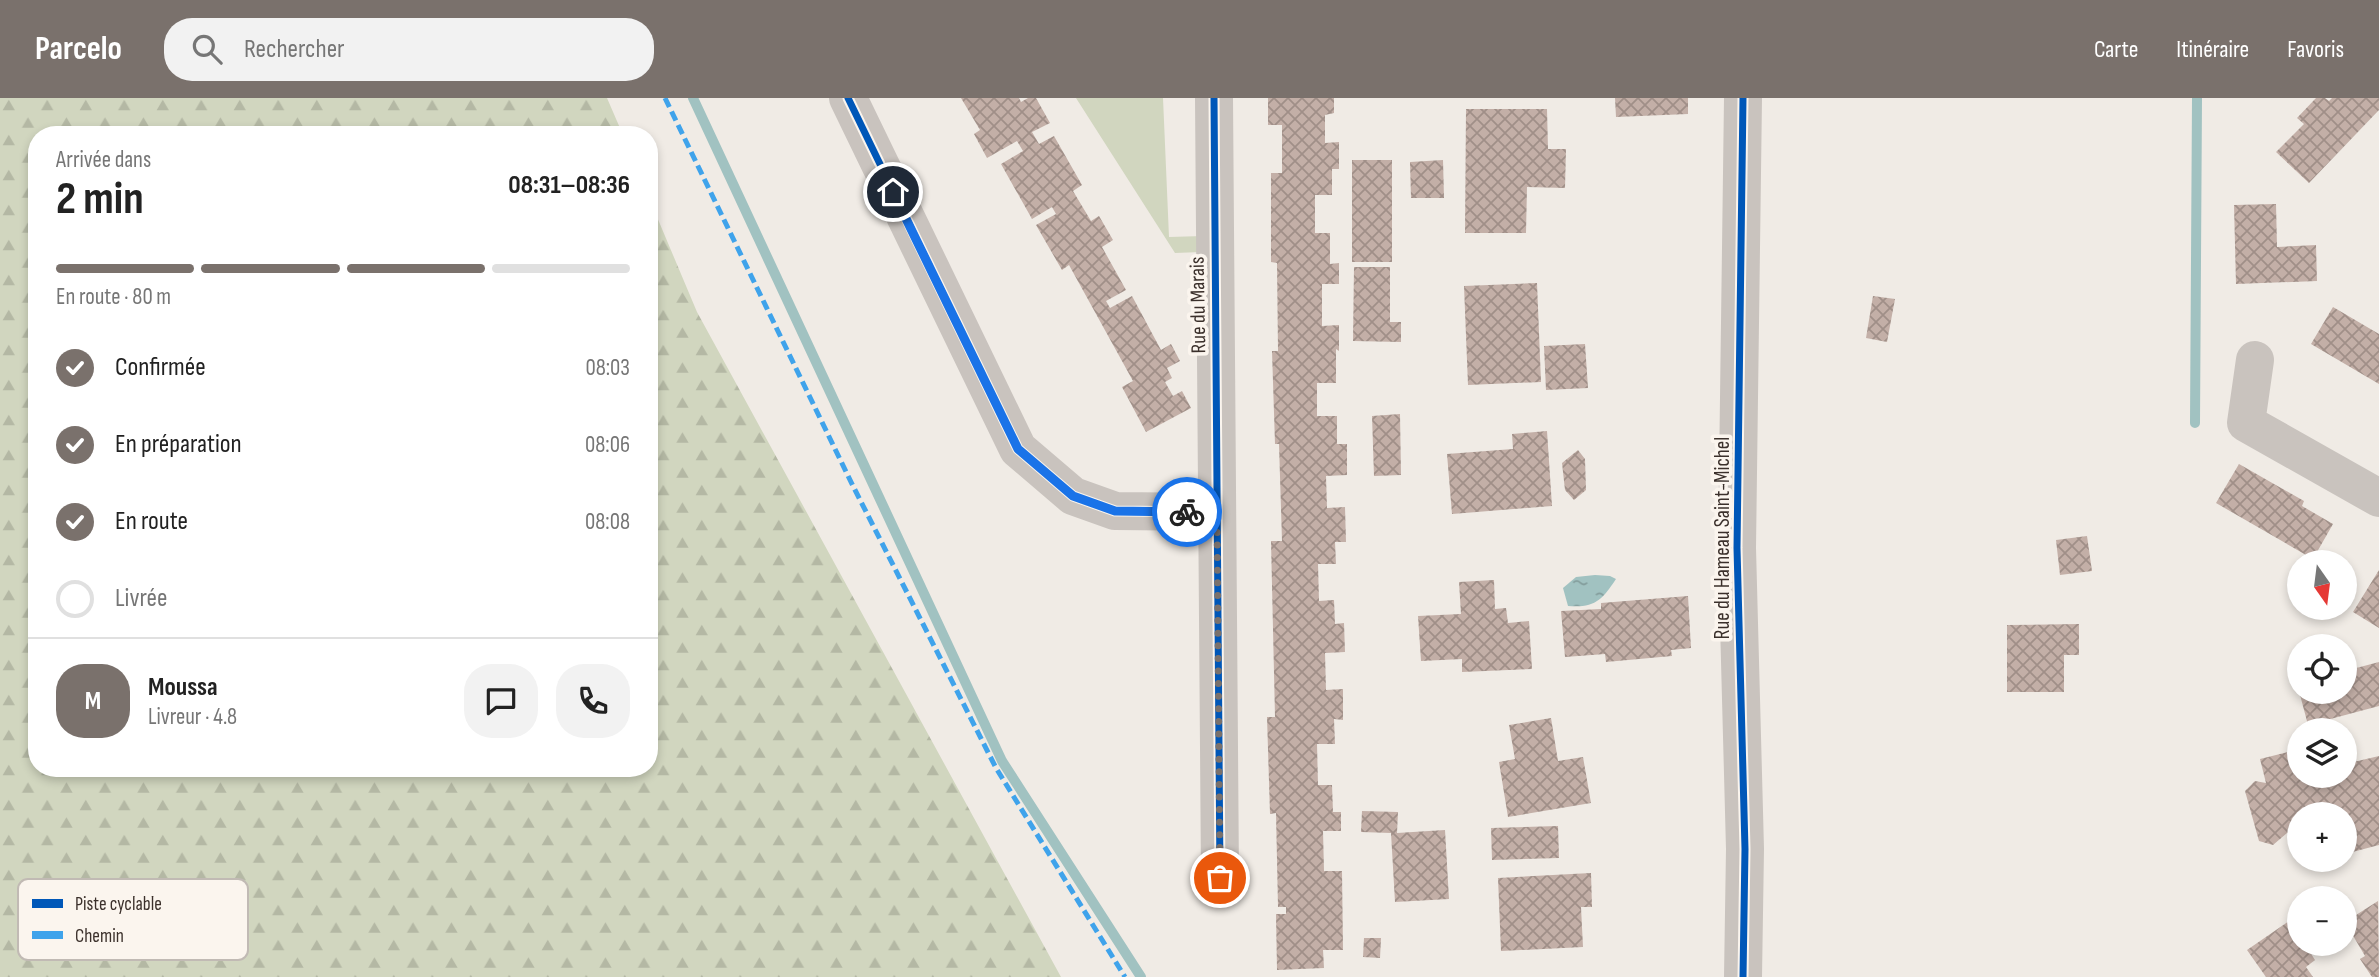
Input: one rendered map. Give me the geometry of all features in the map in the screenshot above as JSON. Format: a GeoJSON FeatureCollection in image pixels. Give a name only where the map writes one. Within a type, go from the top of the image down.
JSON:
{"type":"FeatureCollection","features":[{"type":"Feature","properties":{"kind":"street"},"geometry":{"type":"LineString","coordinates":[[848,98],[1018,449],[1073,496],[1115,511],[1217,512]]}},
{"type":"Feature","properties":{"kind":"street","name":"Rue du Marais"},"geometry":{"type":"LineString","coordinates":[[1214,98],[1220,878]]}},
{"type":"Feature","properties":{"kind":"street","name":"Rue du Hameau Saint-Michel"},"geometry":{"type":"LineString","coordinates":[[1743,98],[1737,548],[1745,849],[1743,977]]}},
{"type":"Feature","properties":{"kind":"street"},"geometry":{"type":"LineString","coordinates":[[2255,360],[2246,423],[2379,498]]}},
{"type":"Feature","properties":{"kind":"green space"},"geometry":{"type":"Polygon","coordinates":[[[0,98],[607,98],[619,126],[28,126],[28,777],[658,777],[658,219],[697,312],[1061,977],[0,977],[0,98]]]}},
{"type":"Feature","properties":{"kind":"green space"},"geometry":{"type":"Polygon","coordinates":[[[1076,98],[1163,98],[1169,237],[1203,236],[1201,252],[1175,253],[1076,98]]]}},
{"type":"Feature","properties":{"kind":"water"},"geometry":{"type":"Polygon","coordinates":[[[1595,575],[1616,579],[1597,601],[1585,606],[1568,606],[1563,588],[1576,577],[1595,575]]]}},
{"type":"Feature","properties":{"kind":"building"},"geometry":{"type":"Polygon","coordinates":[[[961,98],[1019,98],[1021,102],[1036,98],[1050,123],[1032,132],[1039,144],[1054,136],[1082,185],[1073,191],[1091,221],[1099,216],[1113,240],[1102,247],[1126,290],[1106,301],[1110,308],[1132,296],[1161,350],[1171,344],[1180,361],[1167,368],[1172,378],[1165,382],[1173,396],[1182,391],[1191,408],[1146,432],[1122,387],[1133,381],[1069,265],[1062,270],[1036,225],[1056,214],[1052,207],[1032,219],[1001,164],[1023,151],[1017,141],[987,158],[974,134],[980,130],[961,98]]]}},
{"type":"Feature","properties":{"kind":"building"},"geometry":{"type":"Polygon","coordinates":[[[1268,98],[1334,98],[1334,113],[1325,115],[1325,143],[1339,142],[1339,169],[1332,169],[1332,195],[1315,195],[1315,233],[1330,233],[1330,264],[1339,263],[1339,284],[1322,284],[1322,326],[1339,325],[1339,351],[1336,349],[1336,383],[1317,383],[1317,416],[1337,416],[1337,444],[1347,444],[1347,475],[1326,476],[1327,508],[1345,507],[1346,542],[1335,542],[1336,564],[1318,564],[1319,601],[1334,600],[1335,624],[1344,623],[1345,652],[1325,653],[1326,690],[1343,689],[1343,720],[1334,719],[1335,744],[1317,744],[1318,785],[1332,785],[1333,812],[1341,812],[1341,831],[1323,831],[1324,871],[1342,871],[1343,950],[1323,950],[1324,968],[1277,970],[1276,914],[1286,914],[1286,907],[1278,907],[1276,813],[1270,814],[1267,717],[1275,717],[1271,541],[1282,541],[1279,444],[1275,444],[1272,351],[1278,351],[1277,263],[1271,262],[1271,173],[1282,173],[1282,125],[1268,125],[1268,98]]]}},
{"type":"Feature","properties":{"kind":"building"},"geometry":{"type":"Polygon","coordinates":[[[1615,98],[1688,98],[1688,114],[1616,117],[1615,98]]]}},
{"type":"Feature","properties":{"kind":"building"},"geometry":{"type":"Polygon","coordinates":[[[2316,98],[2329,101],[2332,98],[2379,98],[2379,110],[2309,183],[2276,152],[2304,124],[2297,118],[2316,98]]]}},
{"type":"Feature","properties":{"kind":"building"},"geometry":{"type":"Polygon","coordinates":[[[1466,109],[1547,109],[1548,149],[1566,149],[1565,188],[1527,187],[1526,233],[1465,233],[1466,109]]]}},
{"type":"Feature","properties":{"kind":"building"},"geometry":{"type":"Polygon","coordinates":[[[1352,160],[1392,160],[1392,262],[1352,262],[1352,160]]]}},
{"type":"Feature","properties":{"kind":"building"},"geometry":{"type":"Polygon","coordinates":[[[1443,160],[1444,198],[1411,198],[1410,162],[1443,160]]]}},
{"type":"Feature","properties":{"kind":"building"},"geometry":{"type":"Polygon","coordinates":[[[2276,204],[2277,247],[2316,245],[2317,281],[2236,284],[2234,205],[2276,204]]]}},
{"type":"Feature","properties":{"kind":"building"},"geometry":{"type":"Polygon","coordinates":[[[1354,267],[1390,267],[1390,322],[1401,322],[1401,342],[1353,341],[1354,267]]]}},
{"type":"Feature","properties":{"kind":"building"},"geometry":{"type":"Polygon","coordinates":[[[1537,283],[1541,382],[1468,385],[1464,286],[1537,283]]]}},
{"type":"Feature","properties":{"kind":"building"},"geometry":{"type":"Polygon","coordinates":[[[1873,296],[1895,299],[1887,342],[1866,338],[1873,296]]]}},
{"type":"Feature","properties":{"kind":"building"},"geometry":{"type":"Polygon","coordinates":[[[2333,307],[2379,334],[2379,384],[2311,344],[2333,307]]]}},
{"type":"Feature","properties":{"kind":"building"},"geometry":{"type":"Polygon","coordinates":[[[1585,344],[1588,388],[1546,390],[1544,346],[1585,344]]]}},
{"type":"Feature","properties":{"kind":"building"},"geometry":{"type":"Polygon","coordinates":[[[1400,414],[1401,475],[1374,476],[1372,416],[1400,414]]]}},
{"type":"Feature","properties":{"kind":"building"},"geometry":{"type":"Polygon","coordinates":[[[1547,431],[1552,506],[1452,514],[1447,454],[1513,449],[1512,434],[1547,431]]]}},
{"type":"Feature","properties":{"kind":"building"},"geometry":{"type":"Polygon","coordinates":[[[1578,450],[1585,459],[1586,490],[1574,500],[1565,490],[1562,463],[1578,450]]]}},
{"type":"Feature","properties":{"kind":"building"},"geometry":{"type":"Polygon","coordinates":[[[2239,464],[2304,501],[2302,506],[2333,524],[2318,550],[2297,550],[2216,503],[2239,464]]]}},
{"type":"Feature","properties":{"kind":"building"},"geometry":{"type":"Polygon","coordinates":[[[2087,536],[2092,571],[2060,575],[2056,540],[2087,536]]]}},
{"type":"Feature","properties":{"kind":"building"},"geometry":{"type":"Polygon","coordinates":[[[2379,570],[2379,628],[2357,614],[2357,606],[2379,570]]]}},
{"type":"Feature","properties":{"kind":"building"},"geometry":{"type":"Polygon","coordinates":[[[1494,580],[1495,609],[1506,608],[1508,623],[1529,621],[1532,669],[1462,672],[1462,659],[1421,661],[1418,616],[1461,614],[1459,582],[1494,580]]]}},
{"type":"Feature","properties":{"kind":"building"},"geometry":{"type":"Polygon","coordinates":[[[1688,596],[1691,648],[1671,650],[1672,656],[1606,662],[1605,654],[1565,657],[1561,611],[1601,609],[1601,603],[1688,596]]]}},
{"type":"Feature","properties":{"kind":"building"},"geometry":{"type":"Polygon","coordinates":[[[2079,624],[2079,655],[2064,655],[2064,692],[2007,692],[2007,625],[2079,624]]]}},
{"type":"Feature","properties":{"kind":"building"},"geometry":{"type":"Polygon","coordinates":[[[2379,662],[2379,706],[2334,718],[2306,718],[2302,704],[2357,704],[2357,668],[2379,662]]]}},
{"type":"Feature","properties":{"kind":"building"},"geometry":{"type":"Polygon","coordinates":[[[1551,718],[1558,761],[1583,757],[1591,803],[1508,817],[1499,762],[1515,759],[1509,725],[1551,718]]]}},
{"type":"Feature","properties":{"kind":"building"},"geometry":{"type":"Polygon","coordinates":[[[2287,752],[2287,788],[2357,788],[2357,761],[2379,756],[2379,845],[2357,851],[2357,802],[2287,802],[2287,833],[2273,845],[2259,841],[2245,791],[2255,781],[2266,783],[2260,759],[2287,752]]]}},
{"type":"Feature","properties":{"kind":"building"},"geometry":{"type":"Polygon","coordinates":[[[1362,811],[1398,812],[1397,833],[1445,830],[1449,899],[1395,902],[1391,833],[1361,832],[1362,811]]]}},
{"type":"Feature","properties":{"kind":"building"},"geometry":{"type":"Polygon","coordinates":[[[1558,826],[1559,858],[1492,860],[1491,828],[1558,826]]]}},
{"type":"Feature","properties":{"kind":"building"},"geometry":{"type":"Polygon","coordinates":[[[1591,873],[1592,907],[1581,907],[1583,947],[1501,951],[1498,878],[1591,873]]]}},
{"type":"Feature","properties":{"kind":"building"},"geometry":{"type":"Polygon","coordinates":[[[2378,901],[2379,977],[2372,977],[2360,959],[2365,956],[2357,942],[2357,914],[2378,901]]]}},
{"type":"Feature","properties":{"kind":"building"},"geometry":{"type":"Polygon","coordinates":[[[2287,922],[2287,956],[2312,956],[2315,960],[2306,967],[2313,977],[2266,977],[2247,950],[2287,922]]]}},
{"type":"Feature","properties":{"kind":"building"},"geometry":{"type":"Polygon","coordinates":[[[1364,938],[1381,938],[1380,958],[1363,957],[1364,938]]]}},
{"type":"Feature","properties":{"kind":"waterway"},"geometry":{"type":"LineString","coordinates":[[693,98],[1002,761],[1141,977]]}},
{"type":"Feature","properties":{"kind":"waterway"},"geometry":{"type":"LineString","coordinates":[[2195,423],[2197,98]]}},
{"type":"Feature","properties":{"kind":"marked path"},"geometry":{"type":"LineString","coordinates":[[665,98],[852,484],[996,768],[1125,977]]}},
{"type":"Feature","properties":{"kind":"cycle path"},"geometry":{"type":"LineString","coordinates":[[848,98],[1018,449],[1073,496],[1115,511],[1217,512]]}},
{"type":"Feature","properties":{"kind":"cycle path"},"geometry":{"type":"LineString","coordinates":[[1214,98],[1220,878]]}},
{"type":"Feature","properties":{"kind":"cycle path"},"geometry":{"type":"LineString","coordinates":[[1743,98],[1737,548],[1745,849],[1743,977]]}},
{"type":"Feature","properties":{"kind":"way so far"},"geometry":{"type":"LineString","coordinates":[[1187,512],[1217,512],[1220,878]]}},
{"type":"Feature","properties":{"kind":"route"},"geometry":{"type":"LineString","coordinates":[[893,192],[1018,449],[1073,496],[1115,511],[1187,512]]}}]}
